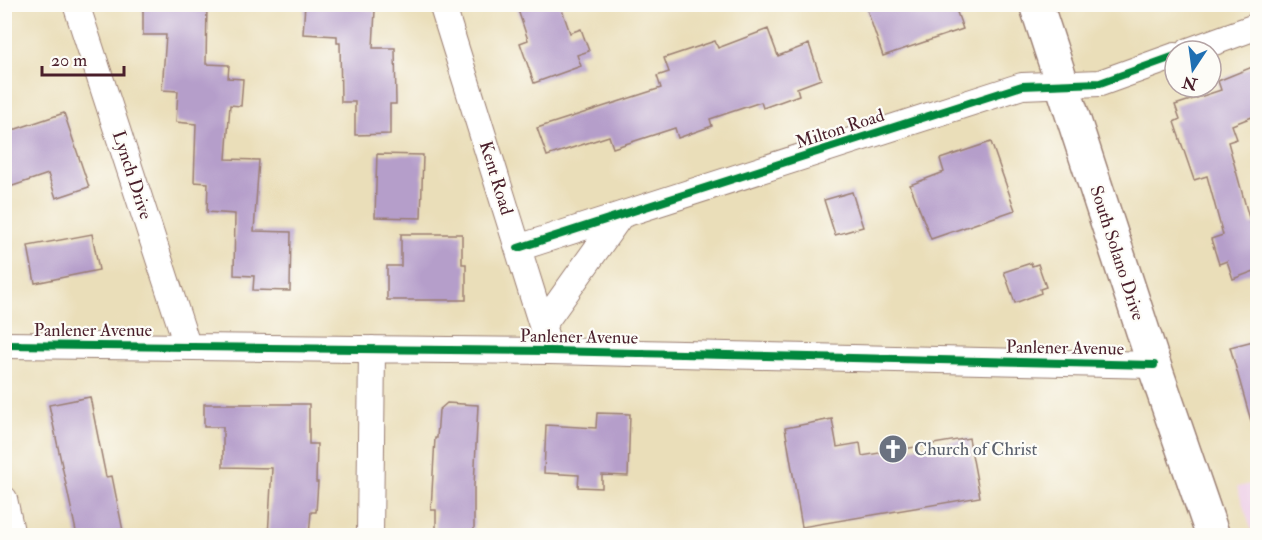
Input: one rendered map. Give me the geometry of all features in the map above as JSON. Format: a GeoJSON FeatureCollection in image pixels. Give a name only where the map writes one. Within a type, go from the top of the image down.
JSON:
{"type":"FeatureCollection","features":[{"type":"Feature","properties":{"kind":"street","name":"Lynch Drive"},"geometry":{"type":"LineString","coordinates":[[76,4],[188,345]]}},
{"type":"Feature","properties":{"kind":"street","name":"Kent Road"},"geometry":{"type":"LineString","coordinates":[[442,4],[550,351]]}},
{"type":"Feature","properties":{"kind":"street","name":"South Solano Drive"},"geometry":{"type":"LineString","coordinates":[[1036,4],[1154,365],[1213,536]]}},
{"type":"Feature","properties":{"kind":"street"},"geometry":{"type":"LineString","coordinates":[[1222,39],[1257,26]]}},
{"type":"Feature","properties":{"kind":"street","name":"Milton Road"},"geometry":{"type":"LineString","coordinates":[[518,248],[1022,86],[1100,83],[1163,60]]}},
{"type":"Feature","properties":{"kind":"street"},"geometry":{"type":"LineString","coordinates":[[542,326],[621,215]]}},
{"type":"Feature","properties":{"kind":"street","name":"Panlener Avenue"},"geometry":{"type":"LineString","coordinates":[[4,345],[188,345],[550,351],[1154,365]]}},
{"type":"Feature","properties":{"kind":"street"},"geometry":{"type":"LineString","coordinates":[[370,536],[372,349]]}},
{"type":"Feature","properties":{"kind":"street"},"geometry":{"type":"LineString","coordinates":[[4,499],[12,536]]}},
{"type":"Feature","properties":{"kind":"shaded area"},"geometry":{"type":"Polygon","coordinates":[[[1257,483],[1257,535],[1253,535],[1237,487],[1257,483]]]}},
{"type":"Feature","properties":{"kind":"building"},"geometry":{"type":"Polygon","coordinates":[[[143,4],[207,4],[206,64],[229,65],[228,78],[243,79],[241,106],[230,105],[226,159],[259,160],[254,231],[291,232],[290,291],[253,290],[254,276],[234,275],[235,214],[207,212],[208,183],[194,182],[196,124],[176,122],[178,91],[162,90],[166,35],[143,35],[143,4]]]}},
{"type":"Feature","properties":{"kind":"building"},"geometry":{"type":"Polygon","coordinates":[[[305,4],[354,4],[354,8],[375,10],[373,48],[395,48],[396,104],[390,104],[390,134],[355,135],[355,102],[341,102],[340,43],[337,43],[337,36],[303,34],[305,4]]]}},
{"type":"Feature","properties":{"kind":"building"},"geometry":{"type":"Polygon","coordinates":[[[516,4],[560,4],[570,33],[581,29],[589,51],[577,55],[581,66],[534,83],[520,43],[528,40],[516,4]]]}},
{"type":"Feature","properties":{"kind":"building"},"geometry":{"type":"Polygon","coordinates":[[[865,4],[954,4],[963,29],[883,56],[865,4]]]}},
{"type":"Feature","properties":{"kind":"building"},"geometry":{"type":"Polygon","coordinates":[[[768,29],[778,56],[809,44],[821,79],[797,88],[799,95],[763,108],[761,102],[710,119],[712,126],[678,138],[675,128],[613,148],[609,136],[547,156],[537,128],[661,88],[657,76],[669,72],[664,58],[715,41],[718,48],[768,29]]]}},
{"type":"Feature","properties":{"kind":"building"},"geometry":{"type":"Polygon","coordinates":[[[1257,65],[1257,115],[1232,125],[1237,139],[1228,142],[1251,225],[1257,223],[1257,270],[1233,279],[1227,261],[1219,264],[1211,239],[1223,235],[1207,176],[1194,180],[1174,122],[1180,119],[1175,105],[1193,99],[1223,99],[1223,79],[1257,65]]]}},
{"type":"Feature","properties":{"kind":"building"},"geometry":{"type":"Polygon","coordinates":[[[64,113],[89,187],[56,198],[48,174],[4,189],[4,133],[64,113]]]}},
{"type":"Feature","properties":{"kind":"building"},"geometry":{"type":"Polygon","coordinates":[[[991,142],[1015,210],[931,239],[910,185],[944,172],[940,159],[991,142]]]}},
{"type":"Feature","properties":{"kind":"building"},"geometry":{"type":"Polygon","coordinates":[[[377,154],[423,155],[421,218],[375,217],[377,154]]]}},
{"type":"Feature","properties":{"kind":"building"},"geometry":{"type":"Polygon","coordinates":[[[852,192],[863,227],[835,235],[824,200],[852,192]]]}},
{"type":"Feature","properties":{"kind":"building"},"geometry":{"type":"Polygon","coordinates":[[[92,234],[99,270],[35,283],[28,246],[92,234]]]}},
{"type":"Feature","properties":{"kind":"building"},"geometry":{"type":"Polygon","coordinates":[[[401,234],[462,234],[462,264],[466,264],[466,300],[387,300],[387,266],[401,266],[401,234]]]}},
{"type":"Feature","properties":{"kind":"building"},"geometry":{"type":"Polygon","coordinates":[[[1031,263],[1032,266],[1038,264],[1046,287],[1040,289],[1041,293],[1015,303],[1004,272],[1031,263]]]}},
{"type":"Feature","properties":{"kind":"building"},"geometry":{"type":"Polygon","coordinates":[[[1257,340],[1257,420],[1251,421],[1230,347],[1257,340]]]}},
{"type":"Feature","properties":{"kind":"building"},"geometry":{"type":"Polygon","coordinates":[[[90,397],[106,477],[112,476],[124,536],[77,536],[49,405],[90,397]]]}},
{"type":"Feature","properties":{"kind":"building"},"geometry":{"type":"Polygon","coordinates":[[[447,403],[478,405],[474,536],[436,536],[436,510],[431,510],[435,438],[437,438],[439,410],[447,403]]]}},
{"type":"Feature","properties":{"kind":"building"},"geometry":{"type":"Polygon","coordinates":[[[204,404],[309,404],[309,444],[317,444],[316,482],[318,482],[316,512],[311,512],[309,536],[268,536],[272,468],[223,467],[223,427],[204,427],[204,404]]]}},
{"type":"Feature","properties":{"kind":"building"},"geometry":{"type":"Polygon","coordinates":[[[597,413],[630,414],[628,476],[602,475],[602,488],[578,487],[579,475],[544,473],[546,425],[596,428],[597,413]]]}},
{"type":"Feature","properties":{"kind":"building"},"geometry":{"type":"Polygon","coordinates":[[[832,419],[837,447],[860,443],[862,456],[969,438],[980,497],[802,527],[785,428],[832,419]]]}},
{"type":"Feature","properties":{"kind":"cycle path"},"geometry":{"type":"LineString","coordinates":[[518,248],[1022,86],[1100,83],[1163,60]]}},
{"type":"Feature","properties":{"kind":"cycle path"},"geometry":{"type":"LineString","coordinates":[[4,345],[550,351],[1154,365]]}},
{"type":"Feature","properties":{"kind":"place","name":"Church of Christ"},"geometry":{"type":"Point","coordinates":[893,449]}}]}
